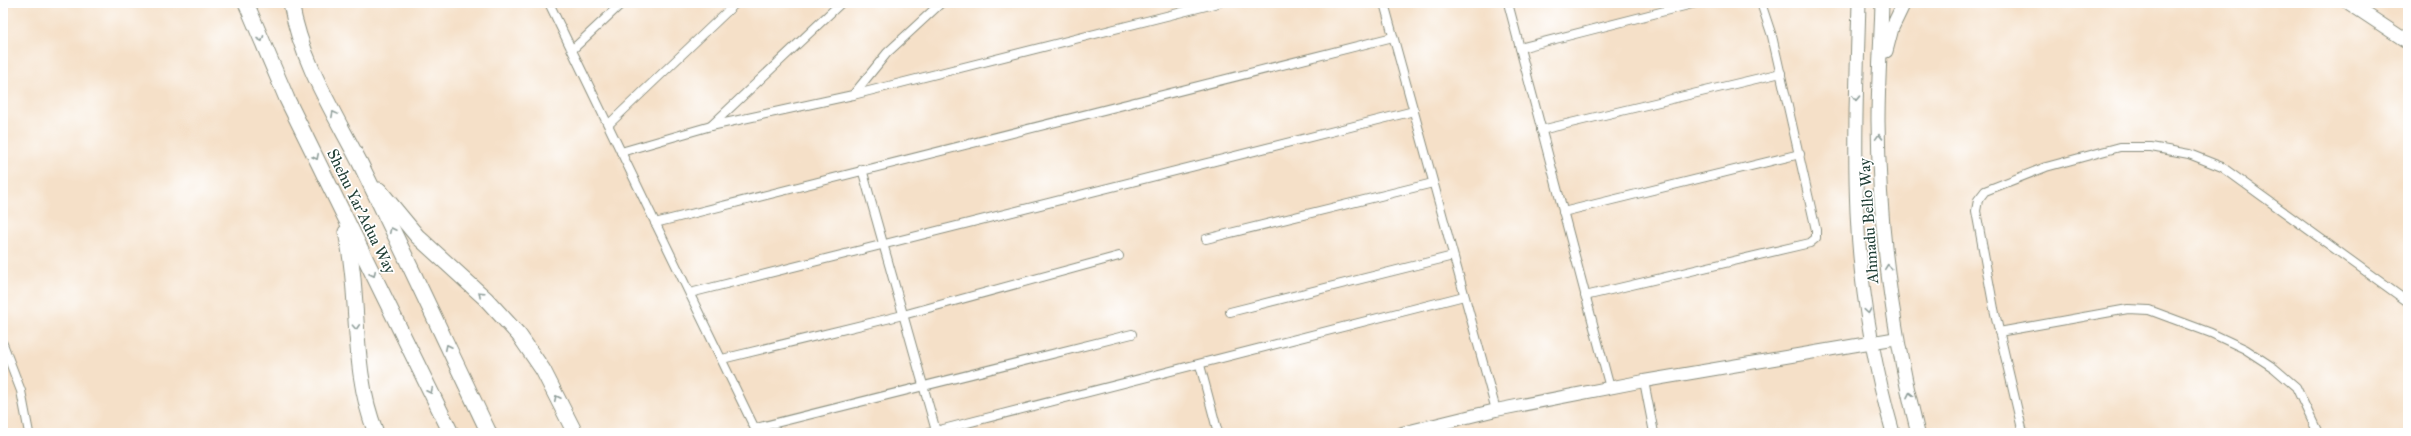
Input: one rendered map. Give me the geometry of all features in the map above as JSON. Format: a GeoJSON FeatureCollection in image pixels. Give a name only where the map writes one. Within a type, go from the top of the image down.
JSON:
{"type":"FeatureCollection","features":[{"type":"Feature","properties":{"kind":"highway","name":"Shehu Yar'Adua Way"},"geometry":{"type":"LineString","coordinates":[[246,3],[287,99],[451,433]]}},
{"type":"Feature","properties":{"kind":"highway","name":"Shehu Yar'Adua Way"},"geometry":{"type":"LineString","coordinates":[[291,3],[301,42],[317,81],[360,164],[489,433]]}},
{"type":"Feature","properties":{"kind":"highway"},"geometry":{"type":"LineString","coordinates":[[360,164],[417,236],[486,299],[520,335],[543,370],[574,433]]}},
{"type":"Feature","properties":{"kind":"highway"},"geometry":{"type":"LineString","coordinates":[[339,206],[351,256],[360,371],[363,391],[376,433]]}},
{"type":"Feature","properties":{"kind":"main road"},"geometry":{"type":"LineString","coordinates":[[1850,3],[1857,72]]}},
{"type":"Feature","properties":{"kind":"main road","name":"Ahmadu Bello Way"},"geometry":{"type":"LineString","coordinates":[[1859,3],[1855,127],[1857,213],[1865,296],[1873,344],[1893,433]]}},
{"type":"Feature","properties":{"kind":"main road","name":"Ahmadu Bello Way"},"geometry":{"type":"LineString","coordinates":[[1882,3],[1879,82],[1882,208],[1890,289],[1898,338],[1918,433]]}},
{"type":"Feature","properties":{"kind":"main road"},"geometry":{"type":"LineString","coordinates":[[1879,82],[1892,28],[1904,3]]}},
{"type":"Feature","properties":{"kind":"main road"},"geometry":{"type":"LineString","coordinates":[[2349,3],[2408,42]]}},
{"type":"Feature","properties":{"kind":"street"},"geometry":{"type":"LineString","coordinates":[[549,3],[573,49],[655,223],[756,431],[1132,334]]}},
{"type":"Feature","properties":{"kind":"street"},"geometry":{"type":"LineString","coordinates":[[573,49],[622,3]]}},
{"type":"Feature","properties":{"kind":"street"},"geometry":{"type":"LineString","coordinates":[[609,124],[736,3]]}},
{"type":"Feature","properties":{"kind":"street"},"geometry":{"type":"LineString","coordinates":[[711,126],[841,3]]}},
{"type":"Feature","properties":{"kind":"street"},"geometry":{"type":"LineString","coordinates":[[853,95],[887,53],[941,3]]}},
{"type":"Feature","properties":{"kind":"street"},"geometry":{"type":"LineString","coordinates":[[621,152],[711,126],[853,95],[1218,3]]}},
{"type":"Feature","properties":{"kind":"street"},"geometry":{"type":"LineString","coordinates":[[1384,3],[1496,410]]}},
{"type":"Feature","properties":{"kind":"street"},"geometry":{"type":"LineString","coordinates":[[1508,3],[1610,388]]}},
{"type":"Feature","properties":{"kind":"street"},"geometry":{"type":"LineString","coordinates":[[1520,48],[1696,3]]}},
{"type":"Feature","properties":{"kind":"street"},"geometry":{"type":"LineString","coordinates":[[1585,296],[1810,242],[1816,238],[1816,230],[1800,154],[1772,36],[1761,3]]}},
{"type":"Feature","properties":{"kind":"street"},"geometry":{"type":"LineString","coordinates":[[655,223],[862,169],[1393,37]]}},
{"type":"Feature","properties":{"kind":"street"},"geometry":{"type":"LineString","coordinates":[[1541,130],[1781,73]]}},
{"type":"Feature","properties":{"kind":"street"},"geometry":{"type":"LineString","coordinates":[[690,293],[1414,112]]}},
{"type":"Feature","properties":{"kind":"street"},"geometry":{"type":"LineString","coordinates":[[2023,433],[1980,246],[1976,211],[1978,200],[1985,191],[2046,167],[2120,147],[2151,147],[2189,154],[2222,167],[2408,302]]}},
{"type":"Feature","properties":{"kind":"street"},"geometry":{"type":"LineString","coordinates":[[1563,212],[1800,154]]}},
{"type":"Feature","properties":{"kind":"street"},"geometry":{"type":"LineString","coordinates":[[862,169],[923,387],[932,432],[1200,365],[1464,296]]}},
{"type":"Feature","properties":{"kind":"street"},"geometry":{"type":"LineString","coordinates":[[1206,239],[1433,183]]}},
{"type":"Feature","properties":{"kind":"street"},"geometry":{"type":"LineString","coordinates":[[722,359],[903,315],[1119,256]]}},
{"type":"Feature","properties":{"kind":"street"},"geometry":{"type":"LineString","coordinates":[[1230,312],[1454,256]]}},
{"type":"Feature","properties":{"kind":"street"},"geometry":{"type":"LineString","coordinates":[[1999,332],[2128,309],[2150,310],[2211,333],[2245,349],[2274,368],[2296,387],[2318,433]]}},
{"type":"Feature","properties":{"kind":"street"},"geometry":{"type":"LineString","coordinates":[[1402,433],[1496,410],[1644,381],[1873,344],[1898,338]]}},
{"type":"Feature","properties":{"kind":"street"},"geometry":{"type":"LineString","coordinates":[[3,344],[21,391],[29,433]]}},
{"type":"Feature","properties":{"kind":"street"},"geometry":{"type":"LineString","coordinates":[[1200,365],[1218,433]]}},
{"type":"Feature","properties":{"kind":"street"},"geometry":{"type":"LineString","coordinates":[[1644,381],[1654,433]]}}]}
